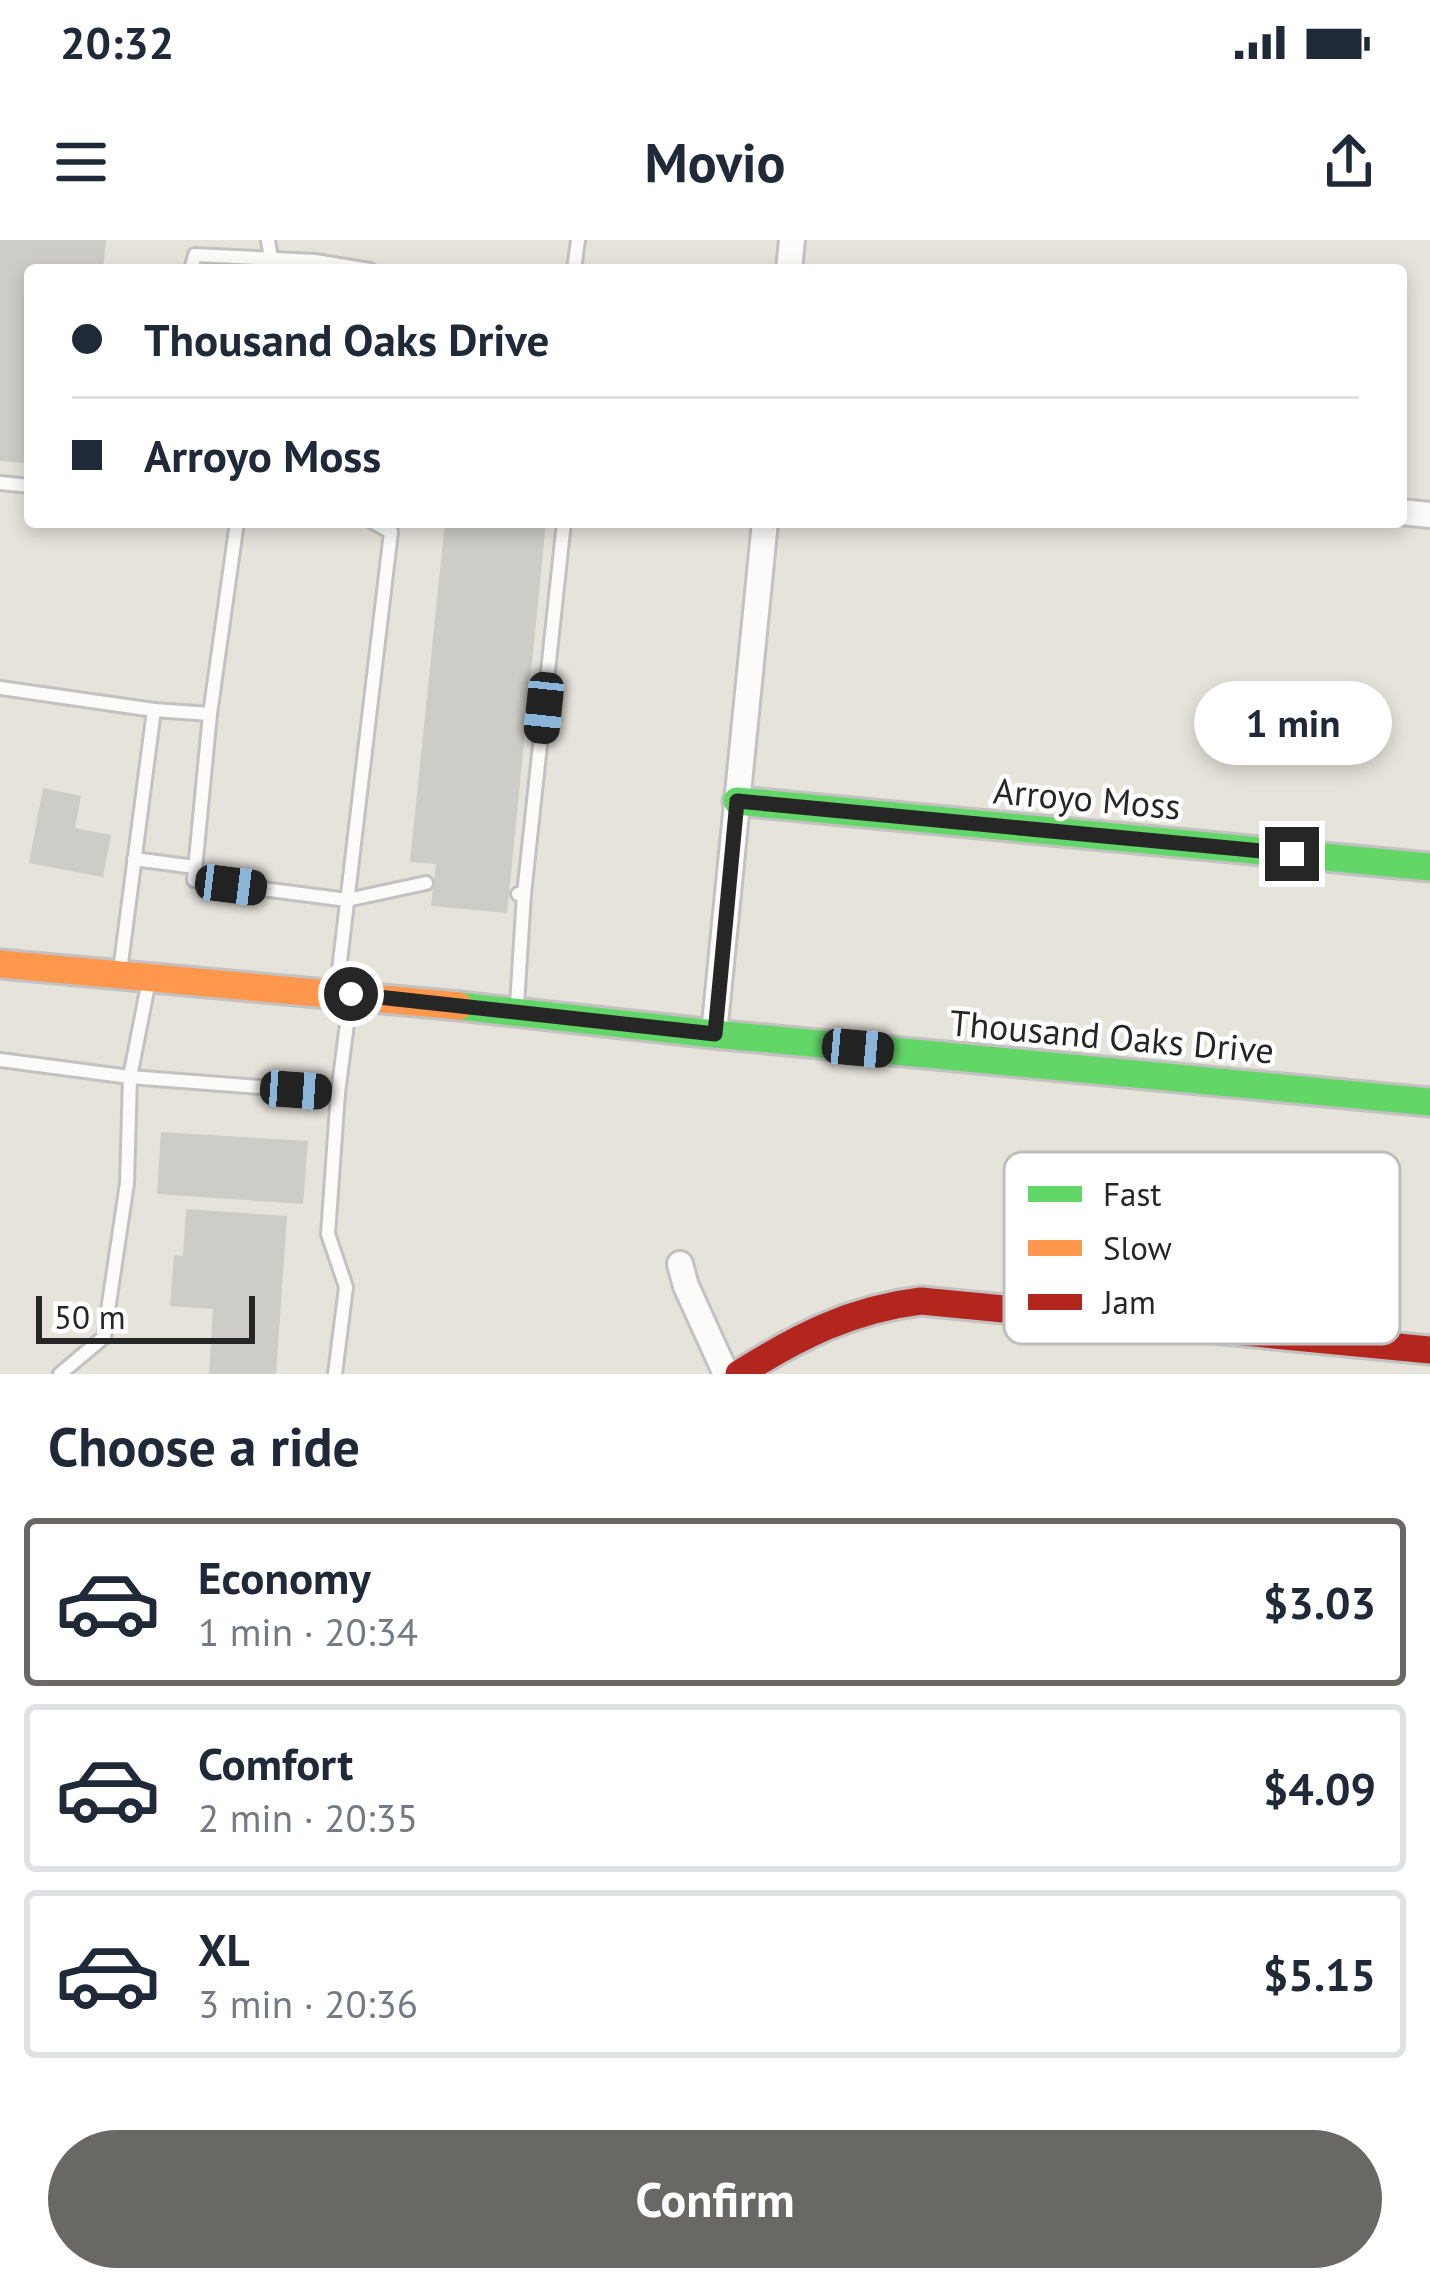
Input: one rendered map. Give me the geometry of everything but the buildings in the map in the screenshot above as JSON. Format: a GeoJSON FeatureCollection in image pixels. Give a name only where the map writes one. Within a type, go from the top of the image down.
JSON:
{"type":"FeatureCollection","features":[{"type":"Feature","properties":{"kind":"main road","name":"Arroyo Moss"},"geometry":{"type":"LineString","coordinates":[[737,801],[1430,867]]}},
{"type":"Feature","properties":{"kind":"main road","name":"Thousand Oaks Drive"},"geometry":{"type":"LineString","coordinates":[[0,964],[344,993],[715,1034],[1430,1102]]}},
{"type":"Feature","properties":{"kind":"main road"},"geometry":{"type":"LineString","coordinates":[[740,1374],[790,1340],[852,1313],[887,1304],[921,1301],[1004,1309]]}},
{"type":"Feature","properties":{"kind":"main road"},"geometry":{"type":"LineString","coordinates":[[1368,1344],[1430,1350]]}},
{"type":"Feature","properties":{"kind":"street"},"geometry":{"type":"LineString","coordinates":[[715,1034],[764,528]]}},
{"type":"Feature","properties":{"kind":"street"},"geometry":{"type":"LineString","coordinates":[[680,1264],[726,1374]]}},
{"type":"Feature","properties":{"kind":"lane"},"geometry":{"type":"LineString","coordinates":[[268,240],[272,259]]}},
{"type":"Feature","properties":{"kind":"lane"},"geometry":{"type":"LineString","coordinates":[[192,264],[195,255],[333,264]]}},
{"type":"Feature","properties":{"kind":"lane"},"geometry":{"type":"LineString","coordinates":[[236,528],[210,714],[194,880],[347,900],[426,883]]}},
{"type":"Feature","properties":{"kind":"lane"},"geometry":{"type":"LineString","coordinates":[[335,1374],[346,1287],[328,1234],[347,900],[391,532],[384,528]]}},
{"type":"Feature","properties":{"kind":"lane"},"geometry":{"type":"LineString","coordinates":[[517,1012],[520,894],[563,528]]}},
{"type":"Feature","properties":{"kind":"lane"},"geometry":{"type":"LineString","coordinates":[[0,688],[210,714]]}},
{"type":"Feature","properties":{"kind":"lane"},"geometry":{"type":"LineString","coordinates":[[119,974],[154,710]]}},
{"type":"Feature","properties":{"kind":"lane"},"geometry":{"type":"LineString","coordinates":[[134,859],[195,867]]}},
{"type":"Feature","properties":{"kind":"lane"},"geometry":{"type":"LineString","coordinates":[[60,1374],[104,1336],[127,1183],[130,1077],[150,977]]}},
{"type":"Feature","properties":{"kind":"lane"},"geometry":{"type":"LineString","coordinates":[[0,1060],[130,1077],[338,1093]]}},
{"type":"Feature","properties":{"kind":"traffic: fast"},"geometry":{"type":"LineString","coordinates":[[737,801],[1430,867]]}},
{"type":"Feature","properties":{"kind":"traffic: fast"},"geometry":{"type":"LineString","coordinates":[[459,1006],[1430,1102]]}},
{"type":"Feature","properties":{"kind":"traffic: slow"},"geometry":{"type":"LineString","coordinates":[[0,964],[459,1006]]}},
{"type":"Feature","properties":{"kind":"traffic: jam"},"geometry":{"type":"LineString","coordinates":[[739,1374],[826,1327],[896,1305],[921,1301],[1004,1309]]}},
{"type":"Feature","properties":{"kind":"traffic: jam"},"geometry":{"type":"LineString","coordinates":[[1368,1344],[1430,1350]]}},
{"type":"Feature","properties":{"kind":"route"},"geometry":{"type":"LineString","coordinates":[[351,994],[715,1034],[737,801],[1292,854]]}}]}
